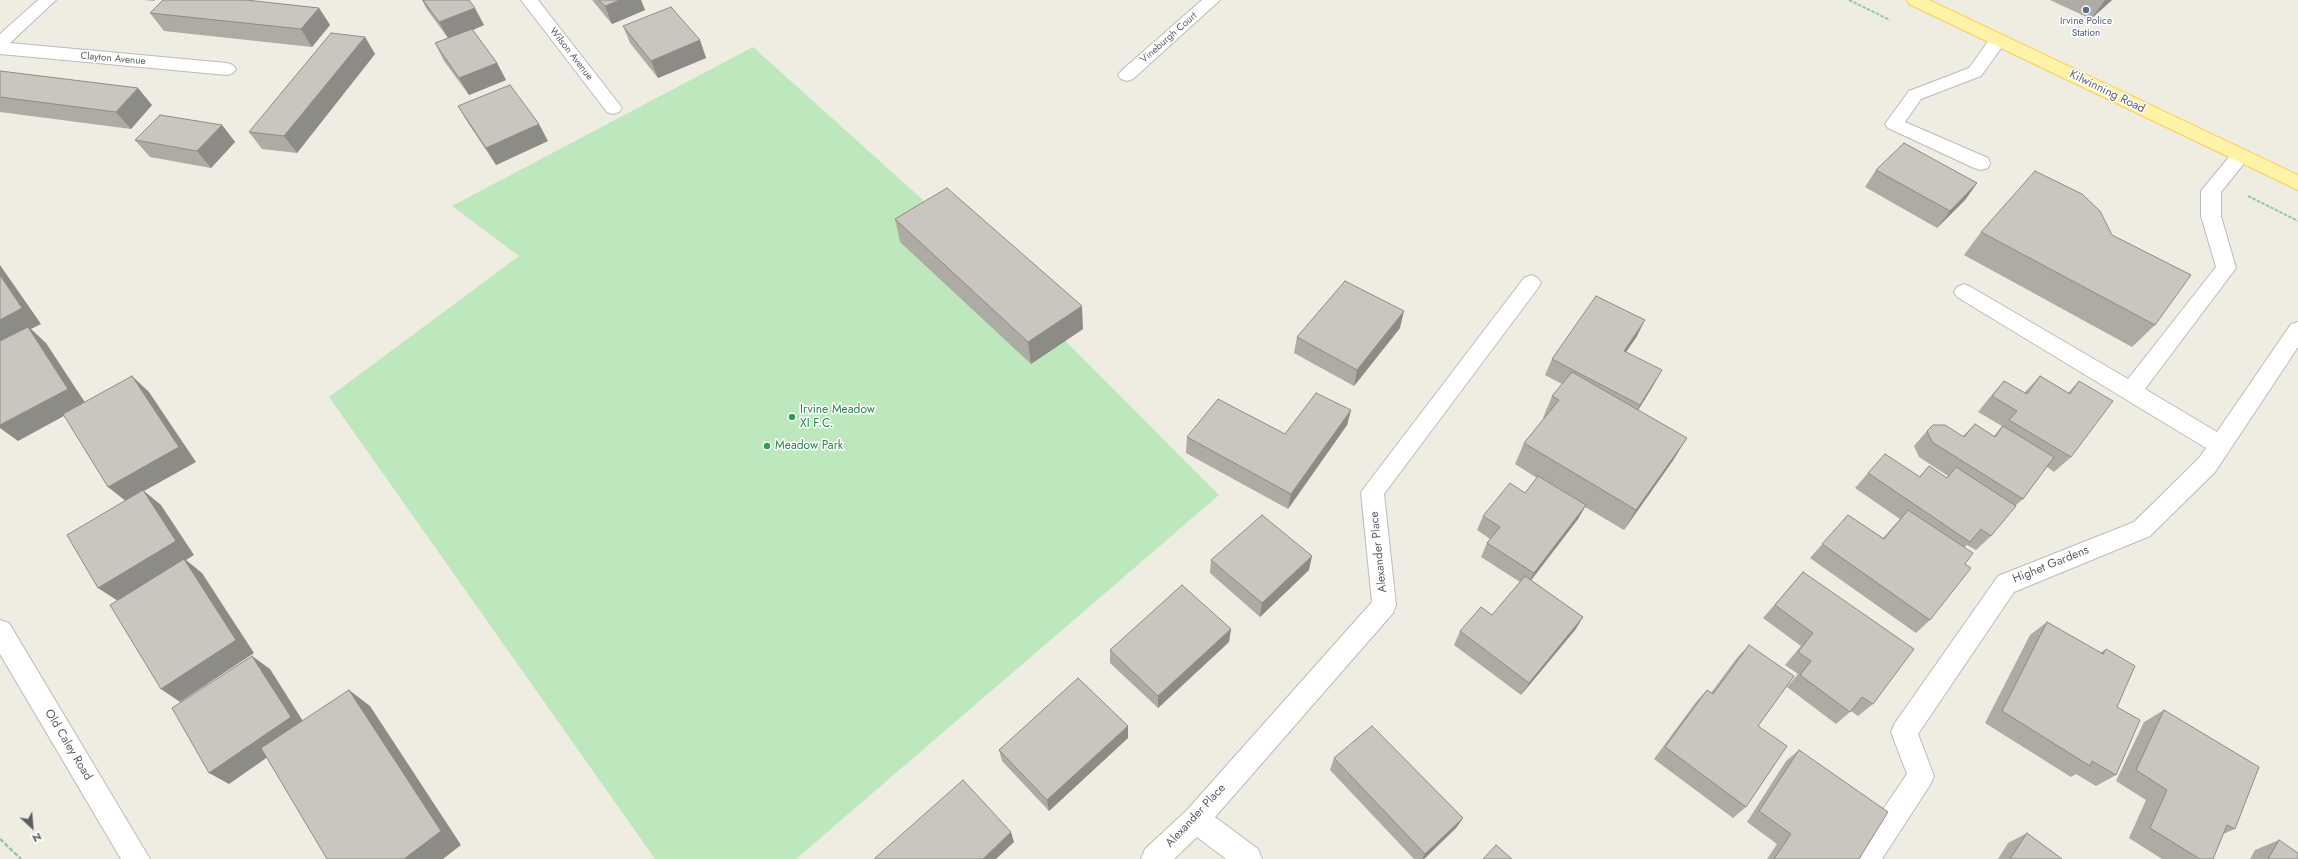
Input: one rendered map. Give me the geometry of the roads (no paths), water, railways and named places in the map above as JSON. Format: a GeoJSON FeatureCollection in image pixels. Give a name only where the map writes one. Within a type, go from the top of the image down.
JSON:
{"type":"FeatureCollection","features":[{"type":"Feature","properties":{"kind":"main road","name":"Kilwinning Road"},"geometry":{"type":"LineString","coordinates":[[1915,0],[2298,184]]}},
{"type":"Feature","properties":{"kind":"street"},"geometry":{"type":"LineString","coordinates":[[0,43],[48,0]]}},
{"type":"Feature","properties":{"kind":"street","name":"Wilson Avenue"},"geometry":{"type":"LineString","coordinates":[[529,0],[613,108]]}},
{"type":"Feature","properties":{"kind":"street","name":"Vineburgh Court"},"geometry":{"type":"LineString","coordinates":[[1127,75],[1212,0]]}},
{"type":"Feature","properties":{"kind":"street"},"geometry":{"type":"LineString","coordinates":[[1981,163],[1894,124],[1915,95],[1975,72],[1998,40]]}},
{"type":"Feature","properties":{"kind":"street","name":"Clayton Avenue"},"geometry":{"type":"LineString","coordinates":[[0,48],[227,69]]}},
{"type":"Feature","properties":{"kind":"street"},"geometry":{"type":"LineString","coordinates":[[2131,392],[2226,268],[2211,216],[2211,191],[2241,156]]}},
{"type":"Feature","properties":{"kind":"street","name":"Alexander Place"},"geometry":{"type":"LineString","coordinates":[[1155,859],[1196,819],[1384,605],[1372,492],[1531,283]]}},
{"type":"Feature","properties":{"kind":"street"},"geometry":{"type":"LineString","coordinates":[[1964,292],[2220,445]]}},
{"type":"Feature","properties":{"kind":"street","name":"Highet Gardens"},"geometry":{"type":"LineString","coordinates":[[1866,859],[1921,776],[1904,732],[2006,584],[2142,529],[2207,465],[2298,330]]}},
{"type":"Feature","properties":{"kind":"street","name":"Old Caley Road"},"geometry":{"type":"LineString","coordinates":[[0,631],[136,859]]}},
{"type":"Feature","properties":{"kind":"street"},"geometry":{"type":"LineString","coordinates":[[1196,819],[1248,859]]}},
{"type":"Feature","properties":{"kind":"place","name":"Irvine Police Station"},"geometry":{"type":"Point","coordinates":[2086,10]}},
{"type":"Feature","properties":{"kind":"place","name":"Irvine Meadow XI F.C."},"geometry":{"type":"Point","coordinates":[792,417]}},
{"type":"Feature","properties":{"kind":"place","name":"Meadow Park"},"geometry":{"type":"Point","coordinates":[767,446]}}]}
